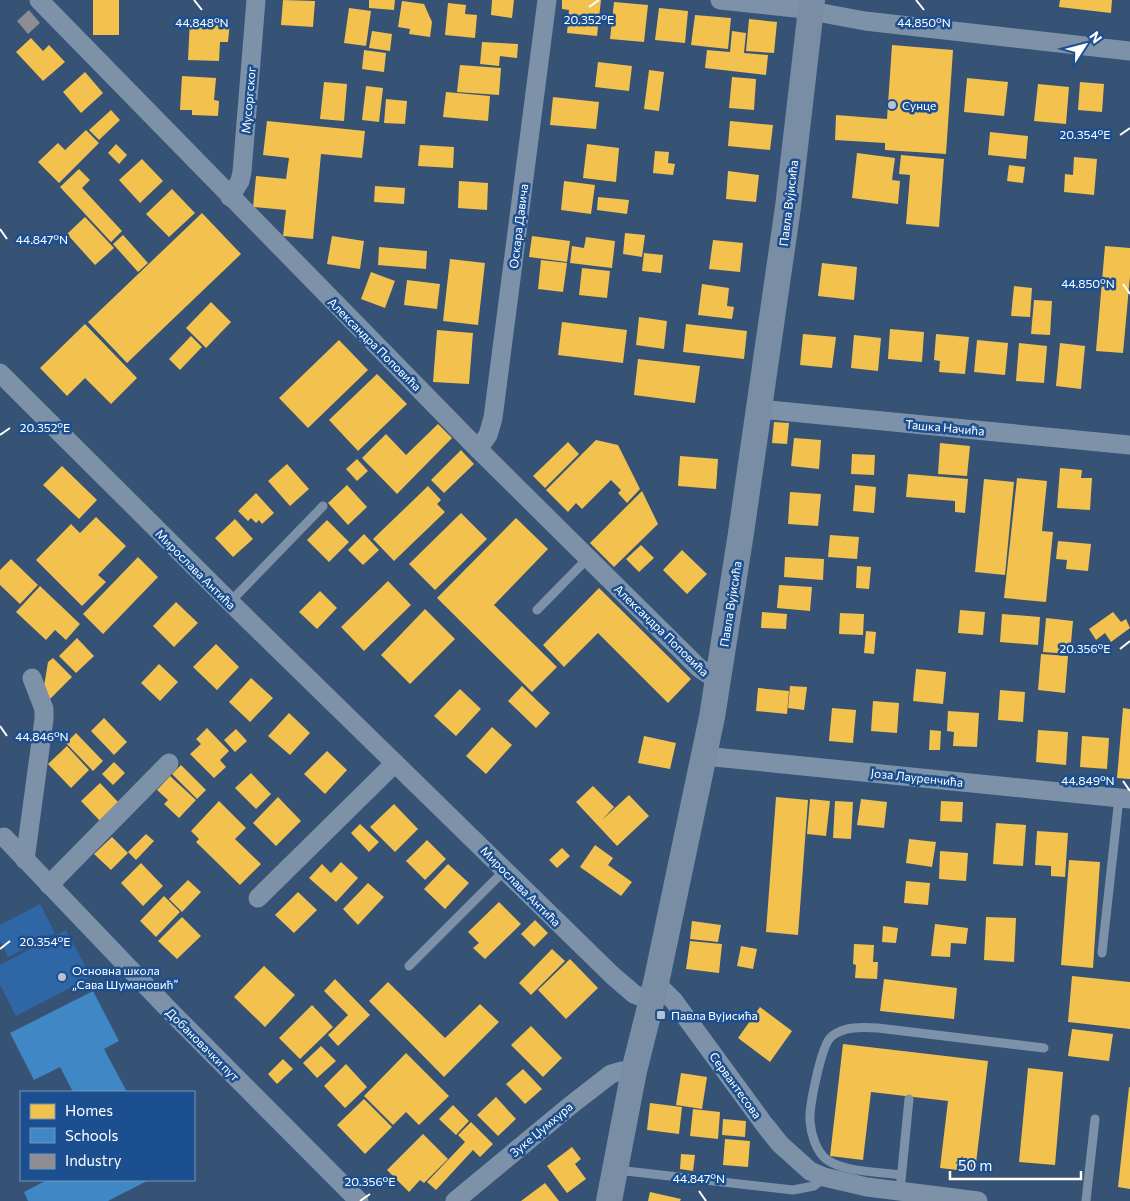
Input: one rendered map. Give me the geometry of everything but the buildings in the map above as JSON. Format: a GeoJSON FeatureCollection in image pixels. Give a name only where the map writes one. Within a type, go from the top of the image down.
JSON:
{"type":"FeatureCollection","features":[{"type":"Feature","properties":{"kind":"street","name":"Александра Поповића"},"geometry":{"type":"LineString","coordinates":[[39,0],[478,449],[699,668],[717,680]]}},
{"type":"Feature","properties":{"kind":"street","name":"Мусоргског"},"geometry":{"type":"LineString","coordinates":[[230,197],[240,181],[242,172],[256,0]]}},
{"type":"Feature","properties":{"kind":"street","name":"Оскара Давича"},"geometry":{"type":"LineString","coordinates":[[478,449],[488,435],[493,418],[547,0]]}},
{"type":"Feature","properties":{"kind":"street"},"geometry":{"type":"LineString","coordinates":[[720,0],[812,5],[865,21],[1130,51]]}},
{"type":"Feature","properties":{"kind":"street","name":"Павла Вујисића"},"geometry":{"type":"LineString","coordinates":[[609,1201],[634,1071],[654,992],[704,756],[717,680],[788,207],[812,5]]}},
{"type":"Feature","properties":{"kind":"street","name":"Мирослава Антића"},"geometry":{"type":"LineString","coordinates":[[0,373],[230,602],[623,985],[641,998],[654,992]]}},
{"type":"Feature","properties":{"kind":"street","name":"Ташка Начића"},"geometry":{"type":"LineString","coordinates":[[759,409],[1130,445]]}},
{"type":"Feature","properties":{"kind":"street"},"geometry":{"type":"LineString","coordinates":[[25,860],[44,718],[44,708],[32,678]]}},
{"type":"Feature","properties":{"kind":"street","name":"Јоза Лауренчића"},"geometry":{"type":"LineString","coordinates":[[704,756],[1124,798]]}},
{"type":"Feature","properties":{"kind":"street"},"geometry":{"type":"LineString","coordinates":[[50,885],[169,763]]}},
{"type":"Feature","properties":{"kind":"street"},"geometry":{"type":"LineString","coordinates":[[258,898],[396,763]]}},
{"type":"Feature","properties":{"kind":"street","name":"Добановачки пут"},"geometry":{"type":"LineString","coordinates":[[4,837],[359,1201]]}},
{"type":"Feature","properties":{"kind":"street","name":"Сервантесова"},"geometry":{"type":"LineString","coordinates":[[654,992],[674,1001],[780,1144],[810,1171],[866,1194],[900,1183],[978,1201]]}},
{"type":"Feature","properties":{"kind":"street","name":"Зуке Џумхура"},"geometry":{"type":"LineString","coordinates":[[455,1201],[571,1104],[612,1074],[621,1071],[634,1071]]}},
{"type":"Feature","properties":{"kind":"lane"},"geometry":{"type":"LineString","coordinates":[[230,602],[323,506]]}},
{"type":"Feature","properties":{"kind":"lane"},"geometry":{"type":"LineString","coordinates":[[537,610],[588,558]]}},
{"type":"Feature","properties":{"kind":"lane"},"geometry":{"type":"LineString","coordinates":[[1102,953],[1124,798]]}},
{"type":"Feature","properties":{"kind":"lane"},"geometry":{"type":"LineString","coordinates":[[409,966],[505,870]]}},
{"type":"Feature","properties":{"kind":"lane"},"geometry":{"type":"LineString","coordinates":[[909,1099],[900,1183],[840,1166],[825,1158],[818,1148],[810,1119],[820,1061],[829,1038],[838,1032],[852,1028],[878,1028],[1044,1048]]}},
{"type":"Feature","properties":{"kind":"lane"},"geometry":{"type":"LineString","coordinates":[[1086,1201],[1094,1119]]}},
{"type":"Feature","properties":{"kind":"lane"},"geometry":{"type":"LineString","coordinates":[[615,1170],[793,1190],[814,1186],[824,1177]]}},
{"type":"Feature","properties":{"kind":"shaded area"},"geometry":{"type":"Polygon","coordinates":[[[40,904],[55,933],[8,957],[0,941],[0,925],[40,904]]]}},
{"type":"Feature","properties":{"kind":"shaded area"},"geometry":{"type":"Polygon","coordinates":[[[66,930],[91,977],[16,1016],[0,985],[0,965],[66,930]]]}},
{"type":"Feature","properties":{"kind":"place","name":"Сунце"},"geometry":{"type":"Point","coordinates":[892,105]}},
{"type":"Feature","properties":{"kind":"place","name":"Основна школа „Сава Шумановић”"},"geometry":{"type":"Point","coordinates":[62,977]}},
{"type":"Feature","properties":{"kind":"place","name":"Павла Вујисића"},"geometry":{"type":"Point","coordinates":[661,1015]}}]}
